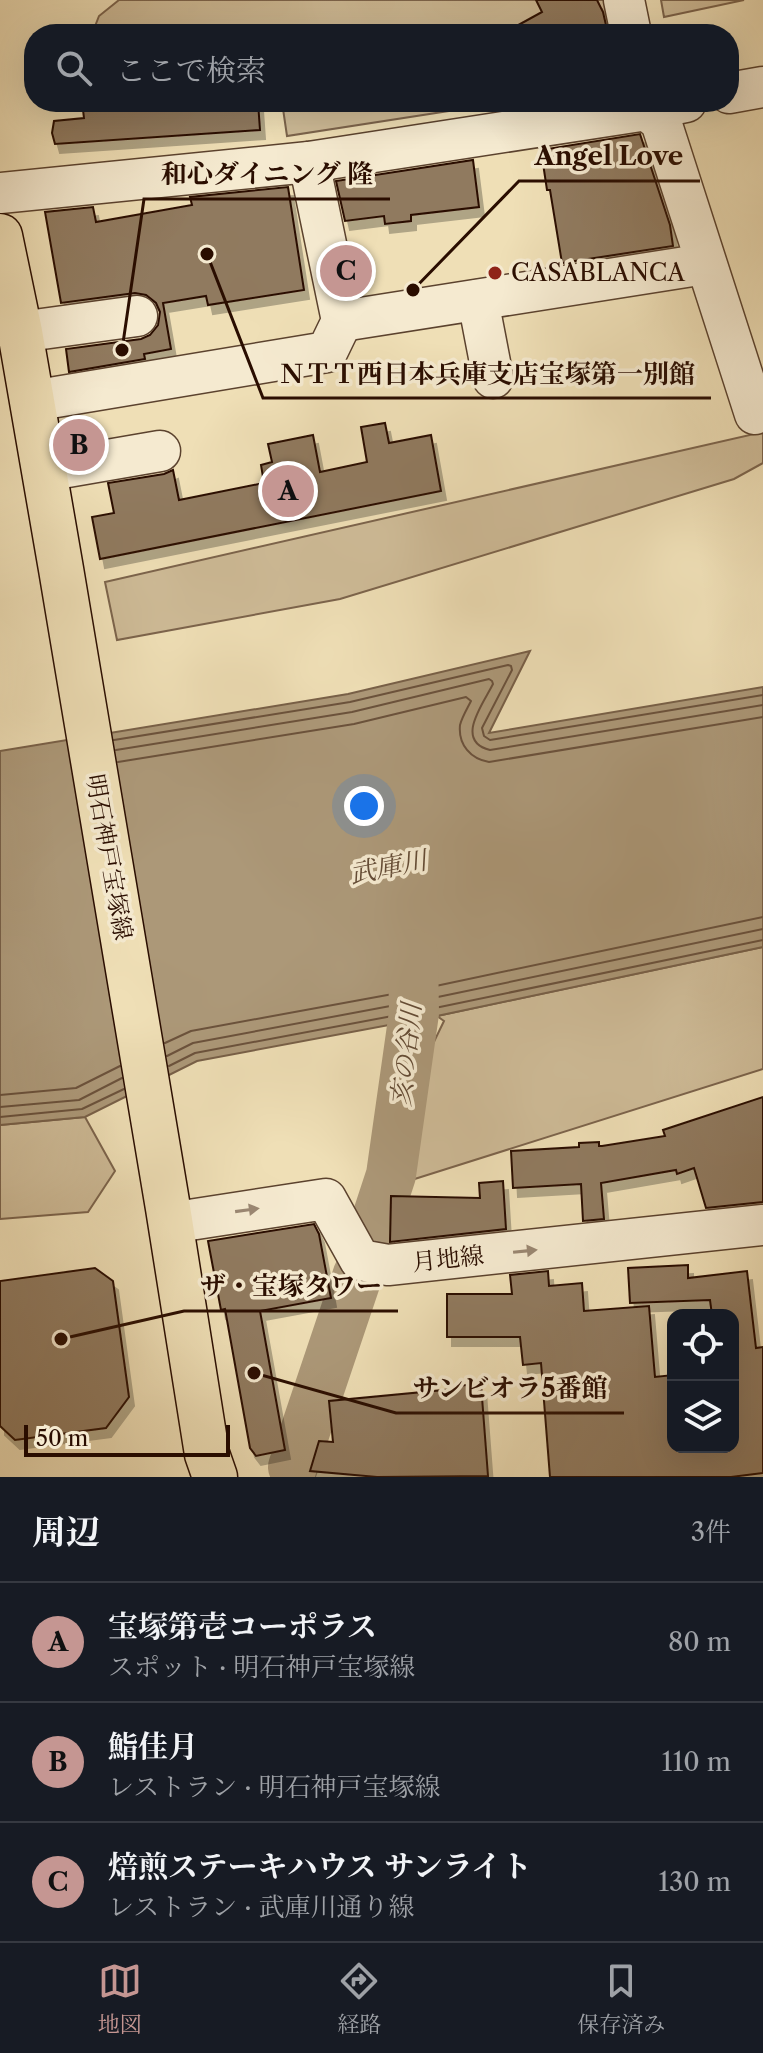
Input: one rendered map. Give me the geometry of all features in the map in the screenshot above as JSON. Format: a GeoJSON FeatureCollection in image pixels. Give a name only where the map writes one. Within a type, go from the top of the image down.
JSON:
{"type":"FeatureCollection","features":[{"type":"Feature","properties":{"kind":"main road","name":"明石神戸宝塚線"},"geometry":{"type":"LineString","coordinates":[[0,236],[61,569],[207,1454],[215,1477]]}},
{"type":"Feature","properties":{"kind":"street"},"geometry":{"type":"LineString","coordinates":[[624,0],[629,24]]}},
{"type":"Feature","properties":{"kind":"street"},"geometry":{"type":"LineString","coordinates":[[739,91],[763,87]]}},
{"type":"Feature","properties":{"kind":"street"},"geometry":{"type":"LineString","coordinates":[[0,193],[309,162],[610,112]]}},
{"type":"Feature","properties":{"kind":"street"},"geometry":{"type":"LineString","coordinates":[[652,112],[661,122],[755,414]]}},
{"type":"Feature","properties":{"kind":"street"},"geometry":{"type":"LineString","coordinates":[[32,401],[327,352],[342,321],[309,162]]}},
{"type":"Feature","properties":{"kind":"street"},"geometry":{"type":"LineString","coordinates":[[342,321],[705,264]]}},
{"type":"Feature","properties":{"kind":"street"},"geometry":{"type":"LineString","coordinates":[[478,300],[493,378]]}},
{"type":"Feature","properties":{"kind":"street"},"geometry":{"type":"LineString","coordinates":[[20,332],[137,316]]}},
{"type":"Feature","properties":{"kind":"street"},"geometry":{"type":"LineString","coordinates":[[44,471],[160,451]]}},
{"type":"Feature","properties":{"kind":"street","name":"月地線"},"geometry":{"type":"LineString","coordinates":[[169,1215],[326,1199],[360,1260],[388,1265],[763,1225]]}},
{"type":"Feature","properties":{"kind":"shaded area"},"geometry":{"type":"Polygon","coordinates":[[[119,0],[617,0],[622,24],[96,24],[99,16],[119,0]]]}},
{"type":"Feature","properties":{"kind":"shaded area"},"geometry":{"type":"Polygon","coordinates":[[[661,0],[744,0],[664,17],[661,0]]]}},
{"type":"Feature","properties":{"kind":"shaded area"},"geometry":{"type":"Polygon","coordinates":[[[283,112],[442,112],[287,136],[283,112]]]}},
{"type":"Feature","properties":{"kind":"shaded area"},"geometry":{"type":"Polygon","coordinates":[[[763,432],[763,463],[734,479],[340,599],[117,640],[105,582],[763,432]]]}},
{"type":"Feature","properties":{"kind":"shaded area"},"geometry":{"type":"Polygon","coordinates":[[[763,947],[763,1069],[402,1183],[420,1106],[415,1081],[444,1021],[437,1016],[763,947]]]}},
{"type":"Feature","properties":{"kind":"shaded area"},"geometry":{"type":"Polygon","coordinates":[[[85,1117],[115,1171],[88,1212],[0,1219],[0,1125],[85,1117]]]}},
{"type":"Feature","properties":{"kind":"water","name":"武庫川"},"geometry":{"type":"Polygon","coordinates":[[[530,651],[489,733],[763,687],[763,947],[437,1016],[197,1061],[85,1117],[0,1125],[0,751],[348,694],[530,651]]]}},
{"type":"Feature","properties":{"kind":"building"},"geometry":{"type":"Polygon","coordinates":[[[536,0],[597,0],[606,24],[520,24],[542,12],[536,0]]]}},
{"type":"Feature","properties":{"kind":"building"},"geometry":{"type":"Polygon","coordinates":[[[83,112],[259,112],[260,130],[55,144],[52,133],[54,121],[84,118],[83,112]]]}},
{"type":"Feature","properties":{"kind":"building"},"geometry":{"type":"Polygon","coordinates":[[[640,134],[670,225],[673,246],[562,263],[541,150],[640,134]]]}},
{"type":"Feature","properties":{"kind":"building"},"geometry":{"type":"Polygon","coordinates":[[[473,160],[479,207],[411,215],[411,221],[385,224],[384,216],[345,221],[336,181],[473,160]]]}},
{"type":"Feature","properties":{"kind":"building"},"geometry":{"type":"Polygon","coordinates":[[[288,187],[304,290],[208,305],[206,296],[163,303],[171,349],[144,354],[145,359],[69,372],[66,349],[141,339],[150,335],[158,325],[160,312],[156,303],[146,295],[135,293],[61,303],[45,212],[93,207],[96,222],[192,205],[190,197],[288,187]]]}},
{"type":"Feature","properties":{"kind":"building"},"geometry":{"type":"Polygon","coordinates":[[[385,423],[389,443],[431,435],[441,491],[100,559],[92,517],[114,513],[108,483],[173,470],[179,500],[264,483],[261,465],[272,462],[268,444],[313,435],[320,472],[367,462],[361,427],[385,423]]]}},
{"type":"Feature","properties":{"kind":"building"},"geometry":{"type":"Polygon","coordinates":[[[763,1097],[763,1202],[706,1208],[694,1168],[677,1174],[676,1170],[601,1183],[604,1219],[583,1221],[581,1184],[513,1188],[511,1151],[579,1147],[579,1143],[599,1142],[602,1146],[665,1136],[663,1130],[763,1097]]]}},
{"type":"Feature","properties":{"kind":"building"},"geometry":{"type":"Polygon","coordinates":[[[503,1181],[506,1229],[390,1242],[391,1196],[480,1198],[479,1183],[503,1181]]]}},
{"type":"Feature","properties":{"kind":"building"},"geometry":{"type":"Polygon","coordinates":[[[314,1224],[319,1234],[331,1298],[260,1311],[285,1450],[256,1456],[250,1448],[225,1309],[221,1310],[208,1241],[314,1224]]]}},
{"type":"Feature","properties":{"kind":"building"},"geometry":{"type":"Polygon","coordinates":[[[688,1265],[688,1278],[747,1271],[756,1348],[763,1347],[763,1473],[731,1477],[550,1477],[541,1363],[523,1365],[520,1337],[447,1337],[447,1294],[512,1294],[510,1275],[548,1271],[549,1286],[582,1283],[584,1311],[649,1306],[655,1377],[667,1376],[667,1453],[739,1453],[739,1309],[711,1309],[710,1300],[630,1303],[628,1268],[688,1265]]]}},
{"type":"Feature","properties":{"kind":"building"},"geometry":{"type":"Polygon","coordinates":[[[95,1268],[113,1281],[129,1397],[106,1428],[15,1440],[0,1426],[0,1281],[95,1268]]]}},
{"type":"Feature","properties":{"kind":"building"},"geometry":{"type":"Polygon","coordinates":[[[481,1384],[488,1476],[377,1477],[310,1471],[319,1441],[333,1442],[329,1401],[481,1384]]]}},
{"type":"Feature","properties":{"kind":"waterway","name":"亥の谷川"},"geometry":{"type":"LineString","coordinates":[[370,1239],[391,1175],[414,1013],[413,954]]}},
{"type":"Feature","properties":{"kind":"waterway","name":"亥の谷川"},"geometry":{"type":"LineString","coordinates":[[293,1467],[358,1274]]}},
{"type":"Feature","properties":{"kind":"place","name":"ＮＴＴ西日本兵庫支店宝塚第一別館"},"geometry":{"type":"Point","coordinates":[207,254]}},
{"type":"Feature","properties":{"kind":"place","name":"焙煎ステーキハウス サンライト"},"geometry":{"type":"Point","coordinates":[346,271]}},
{"type":"Feature","properties":{"kind":"place","name":"CASABLANCA"},"geometry":{"type":"Point","coordinates":[495,273]}},
{"type":"Feature","properties":{"kind":"place","name":"Angel Love"},"geometry":{"type":"Point","coordinates":[413,290]}},
{"type":"Feature","properties":{"kind":"place","name":"和心ダイニング 隆"},"geometry":{"type":"Point","coordinates":[122,350]}},
{"type":"Feature","properties":{"kind":"place","name":"鮨佳月"},"geometry":{"type":"Point","coordinates":[79,445]}},
{"type":"Feature","properties":{"kind":"place","name":"宝塚第壱コーポラス"},"geometry":{"type":"Point","coordinates":[288,491]}},
{"type":"Feature","properties":{"kind":"place","name":"ザ・宝塚タワー"},"geometry":{"type":"Point","coordinates":[61,1339]}},
{"type":"Feature","properties":{"kind":"place","name":"サンビオラ5番館"},"geometry":{"type":"Point","coordinates":[254,1373]}}]}
